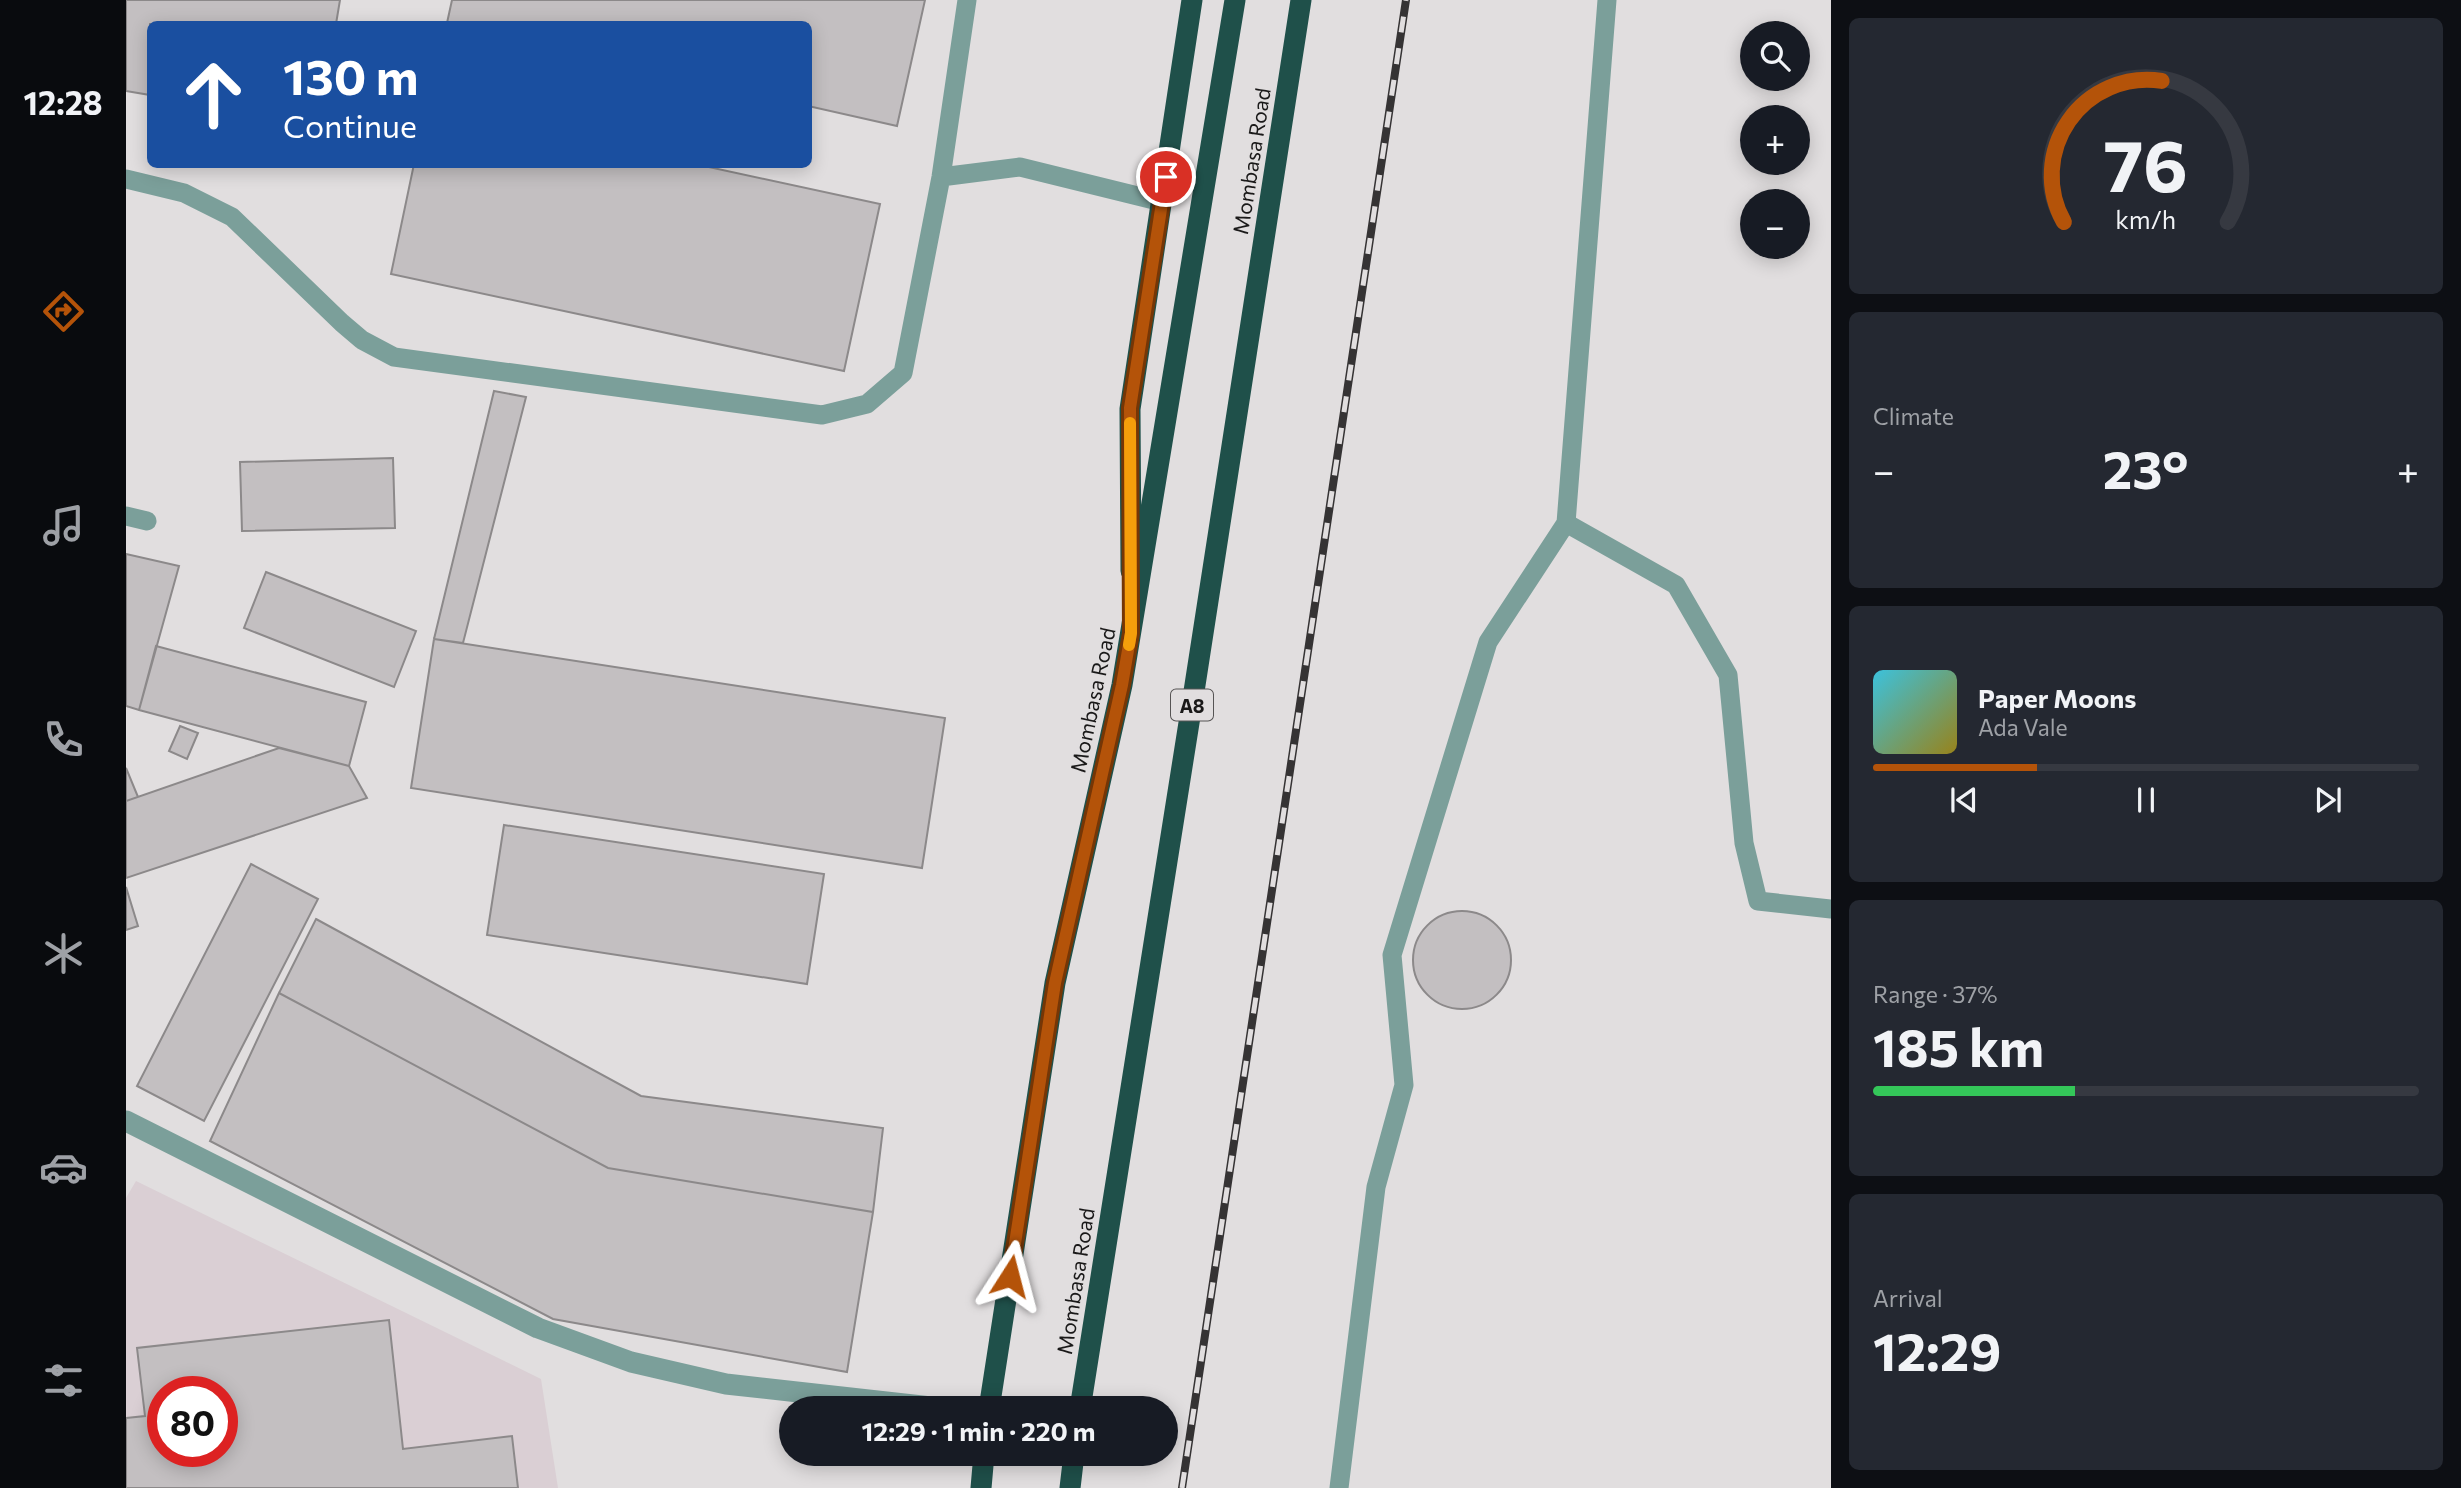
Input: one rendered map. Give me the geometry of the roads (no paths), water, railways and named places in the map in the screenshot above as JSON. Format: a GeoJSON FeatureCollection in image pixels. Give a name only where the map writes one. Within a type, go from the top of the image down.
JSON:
{"type":"FeatureCollection","features":[{"type":"Feature","properties":{"kind":"highway"},"geometry":{"type":"LineString","coordinates":[[1131,633],[1130,408],[1192,0]]}},
{"type":"Feature","properties":{"kind":"highway","name":"Mombasa Road"},"geometry":{"type":"LineString","coordinates":[[991,1396],[1055,983],[1122,685],[1235,0]]}},
{"type":"Feature","properties":{"kind":"highway","name":"Mombasa Road"},"geometry":{"type":"LineString","coordinates":[[1082,1396],[1301,0]]}},
{"type":"Feature","properties":{"kind":"highway"},"geometry":{"type":"LineString","coordinates":[[981,1488],[983,1466]]}},
{"type":"Feature","properties":{"kind":"highway"},"geometry":{"type":"LineString","coordinates":[[1070,1488],[1073,1466]]}},
{"type":"Feature","properties":{"kind":"street"},"geometry":{"type":"LineString","coordinates":[[126,1121],[538,1328],[631,1362],[726,1384],[833,1396]]}},
{"type":"Feature","properties":{"kind":"lane"},"geometry":{"type":"LineString","coordinates":[[126,179],[184,192],[232,217],[342,323],[362,340],[394,357],[822,415],[867,404],[903,373],[941,177],[967,0]]}},
{"type":"Feature","properties":{"kind":"lane"},"geometry":{"type":"LineString","coordinates":[[1339,1488],[1376,1187],[1404,1085],[1392,955],[1488,642],[1566,523],[1607,0]]}},
{"type":"Feature","properties":{"kind":"lane"},"geometry":{"type":"LineString","coordinates":[[941,177],[1020,167],[1162,202]]}},
{"type":"Feature","properties":{"kind":"lane"},"geometry":{"type":"LineString","coordinates":[[126,516],[147,521]]}},
{"type":"Feature","properties":{"kind":"lane"},"geometry":{"type":"LineString","coordinates":[[1566,523],[1676,585],[1728,675],[1744,844],[1758,901],[1831,909]]}},
{"type":"Feature","properties":{"kind":"railway"},"geometry":{"type":"LineString","coordinates":[[1182,1488],[1406,0]]}}]}
